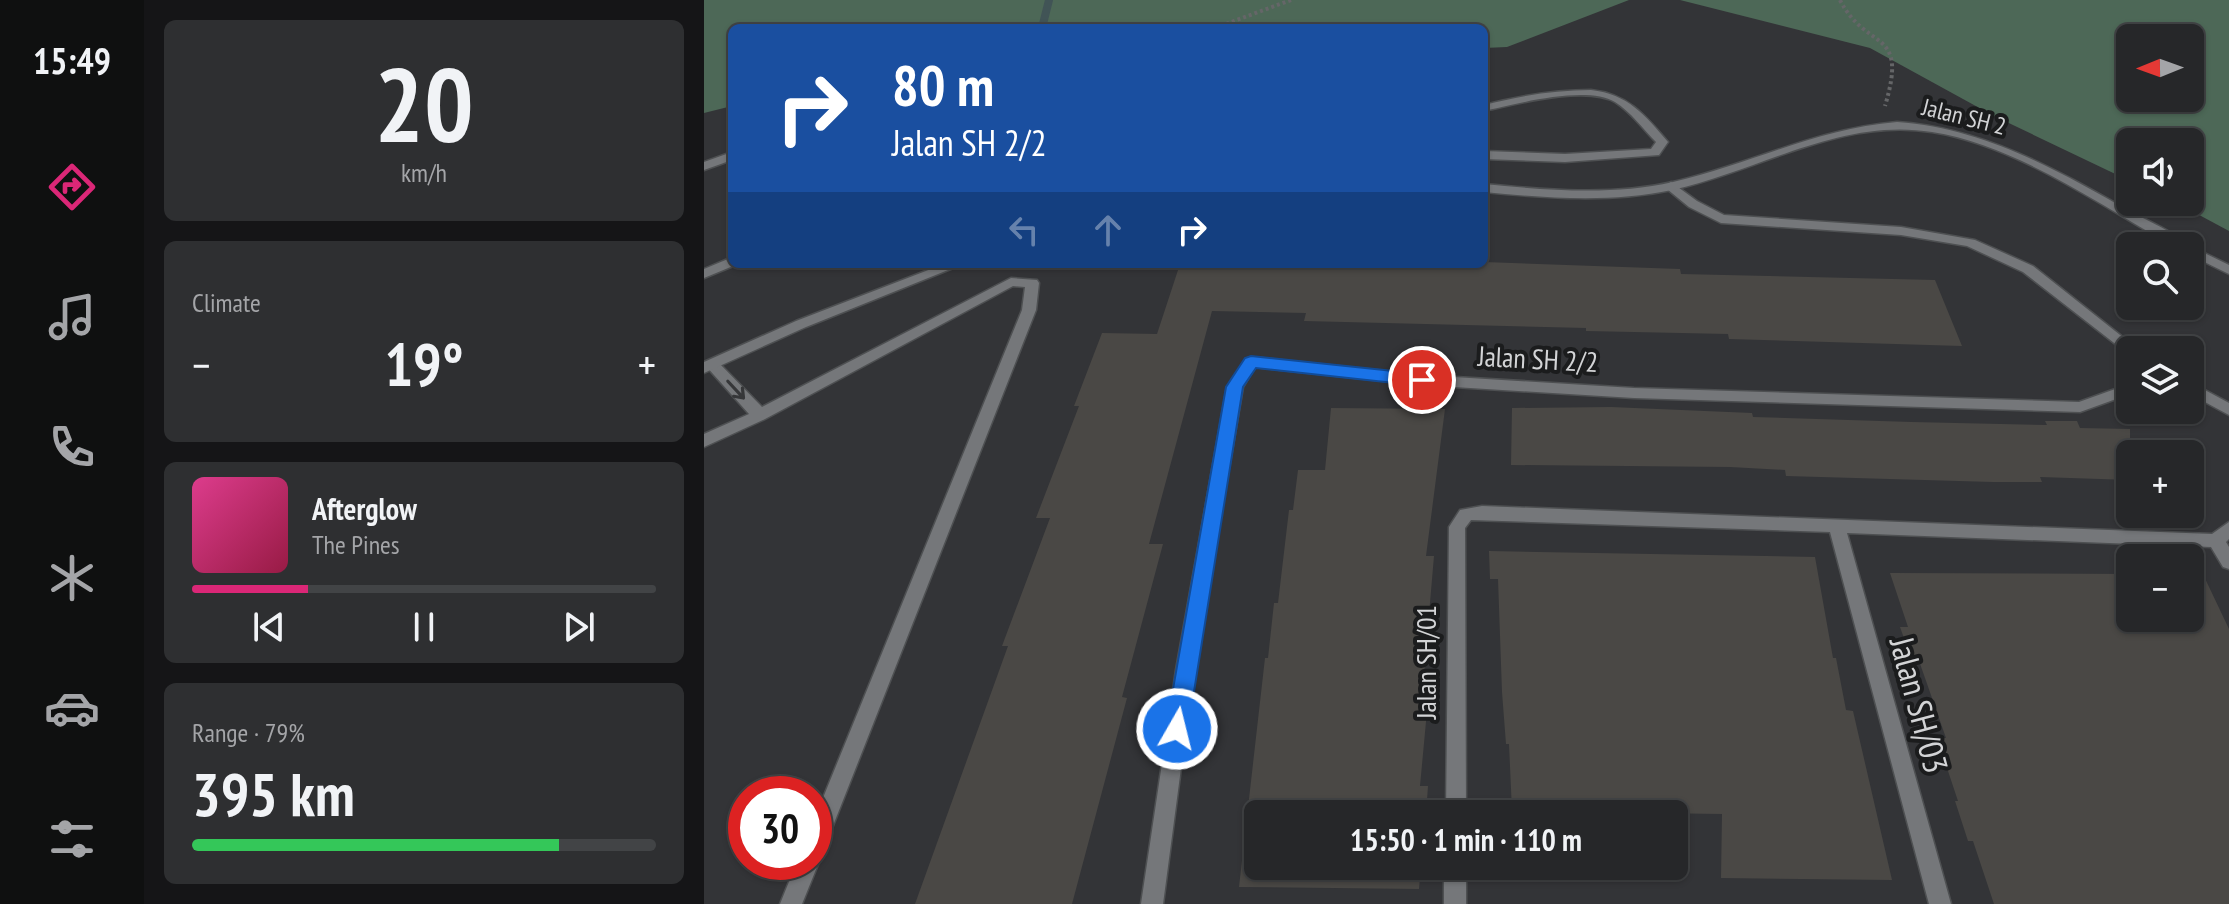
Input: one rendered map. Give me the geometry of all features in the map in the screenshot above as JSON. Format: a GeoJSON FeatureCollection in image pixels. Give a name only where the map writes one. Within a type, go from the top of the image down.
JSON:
{"type":"FeatureCollection","features":[{"type":"Feature","properties":{"kind":"street"},"geometry":{"type":"LineString","coordinates":[[1488,107],[1598,92],[1617,98],[1662,142],[1655,152],[1554,158],[1488,155]]}},
{"type":"Feature","properties":{"kind":"street","name":"Jalan SH 2"},"geometry":{"type":"LineString","coordinates":[[1488,188],[1571,194],[1671,186],[1841,132],[1889,127],[1930,128],[2010,154],[2157,232]]}},
{"type":"Feature","properties":{"kind":"street"},"geometry":{"type":"LineString","coordinates":[[704,166],[728,157]]}},
{"type":"Feature","properties":{"kind":"street"},"geometry":{"type":"LineString","coordinates":[[1671,186],[1693,204],[1721,219],[1901,231],[1970,243],[2028,269],[2116,338]]}},
{"type":"Feature","properties":{"kind":"street"},"geometry":{"type":"LineString","coordinates":[[2204,257],[2229,270]]}},
{"type":"Feature","properties":{"kind":"street"},"geometry":{"type":"LineString","coordinates":[[704,274],[728,263]]}},
{"type":"Feature","properties":{"kind":"street"},"geometry":{"type":"LineString","coordinates":[[760,415],[708,366],[801,324],[946,268]]}},
{"type":"Feature","properties":{"kind":"street"},"geometry":{"type":"LineString","coordinates":[[704,441],[760,415],[1011,282],[1032,283],[1029,310],[832,801]]}},
{"type":"Feature","properties":{"kind":"street","name":"Jalan SH 2/2"},"geometry":{"type":"LineString","coordinates":[[1152,904],[1185,670],[1235,387],[1251,362],[1422,380],[1619,392],[2080,407],[2116,394]]}},
{"type":"Feature","properties":{"kind":"street"},"geometry":{"type":"LineString","coordinates":[[2204,395],[2229,410]]}},
{"type":"Feature","properties":{"kind":"street","name":"Jalan SH/01"},"geometry":{"type":"LineString","coordinates":[[1456,800],[1457,527],[1466,514],[1482,512],[1836,524]]}},
{"type":"Feature","properties":{"kind":"street"},"geometry":{"type":"LineString","coordinates":[[1836,524],[2222,535],[2229,562]]}},
{"type":"Feature","properties":{"kind":"street","name":"Jalan SH/03"},"geometry":{"type":"LineString","coordinates":[[1836,524],[1940,904]]}},
{"type":"Feature","properties":{"kind":"street"},"geometry":{"type":"LineString","coordinates":[[791,904],[801,880]]}},
{"type":"Feature","properties":{"kind":"street"},"geometry":{"type":"LineString","coordinates":[[1455,880],[1455,904]]}},
{"type":"Feature","properties":{"kind":"path"},"geometry":{"type":"LineString","coordinates":[[1226,24],[1291,0]]}},
{"type":"Feature","properties":{"kind":"path"},"geometry":{"type":"LineString","coordinates":[[1840,0],[1845,15],[1872,33],[1890,52],[1894,69],[1884,105],[1889,127]]}},
{"type":"Feature","properties":{"kind":"green space"},"geometry":{"type":"Polygon","coordinates":[[[704,0],[1629,0],[1507,47],[1488,48],[1488,24],[728,24],[728,107],[704,113],[704,0]]]}},
{"type":"Feature","properties":{"kind":"green space"},"geometry":{"type":"Polygon","coordinates":[[[1680,0],[2229,0],[2229,231],[2201,216],[2204,216],[2204,128],[2116,128],[2116,174],[1994,116],[1870,48],[1680,0]]]}},
{"type":"Feature","properties":{"kind":"building"},"geometry":{"type":"Polygon","coordinates":[[[1488,262],[1680,269],[1681,274],[1935,280],[1962,346],[1729,339],[1728,334],[1586,331],[1586,328],[1304,321],[1306,313],[1212,311],[1149,544],[1163,544],[1122,697],[1127,698],[1072,904],[915,904],[1008,646],[1002,646],[1050,518],[1036,518],[1079,406],[1074,406],[1102,333],[1157,334],[1179,268],[1488,268],[1488,262]]]}},
{"type":"Feature","properties":{"kind":"building"},"geometry":{"type":"Polygon","coordinates":[[[1611,407],[1752,413],[1753,417],[1912,422],[2047,425],[2045,421],[2077,421],[2080,428],[2130,429],[2130,440],[2116,440],[2116,480],[2040,477],[2042,482],[1993,482],[1786,476],[1785,470],[1730,467],[1511,465],[1512,408],[1611,407]]]}},
{"type":"Feature","properties":{"kind":"building"},"geometry":{"type":"Polygon","coordinates":[[[1331,408],[1445,409],[1426,556],[1434,556],[1422,711],[1427,711],[1420,786],[1428,786],[1427,800],[1249,800],[1265,658],[1268,658],[1274,603],[1278,603],[1289,510],[1293,510],[1298,470],[1325,470],[1331,408]]]}},
{"type":"Feature","properties":{"kind":"building"},"geometry":{"type":"Polygon","coordinates":[[[1489,551],[1815,557],[1833,658],[1836,658],[1846,710],[1853,711],[1892,880],[1721,878],[1722,814],[1688,814],[1688,800],[1512,800],[1509,744],[1506,744],[1502,692],[1498,579],[1490,579],[1489,551]]]}},
{"type":"Feature","properties":{"kind":"building"},"geometry":{"type":"Polygon","coordinates":[[[1890,573],[2116,574],[2116,632],[2204,632],[2204,576],[2229,629],[2229,904],[1994,904],[1973,841],[1968,841],[1937,738],[1946,738],[1918,658],[1911,658],[1900,627],[1908,627],[1890,573]]]}},
{"type":"Feature","properties":{"kind":"building"},"geometry":{"type":"Polygon","coordinates":[[[1244,843],[1244,880],[1420,880],[1419,889],[1239,887],[1244,843]]]}},
{"type":"Feature","properties":{"kind":"waterway"},"geometry":{"type":"LineString","coordinates":[[1043,24],[1049,0]]}},
{"type":"Feature","properties":{"kind":"route"},"geometry":{"type":"LineString","coordinates":[[1177,729],[1235,387],[1251,362],[1422,380]]}}]}
